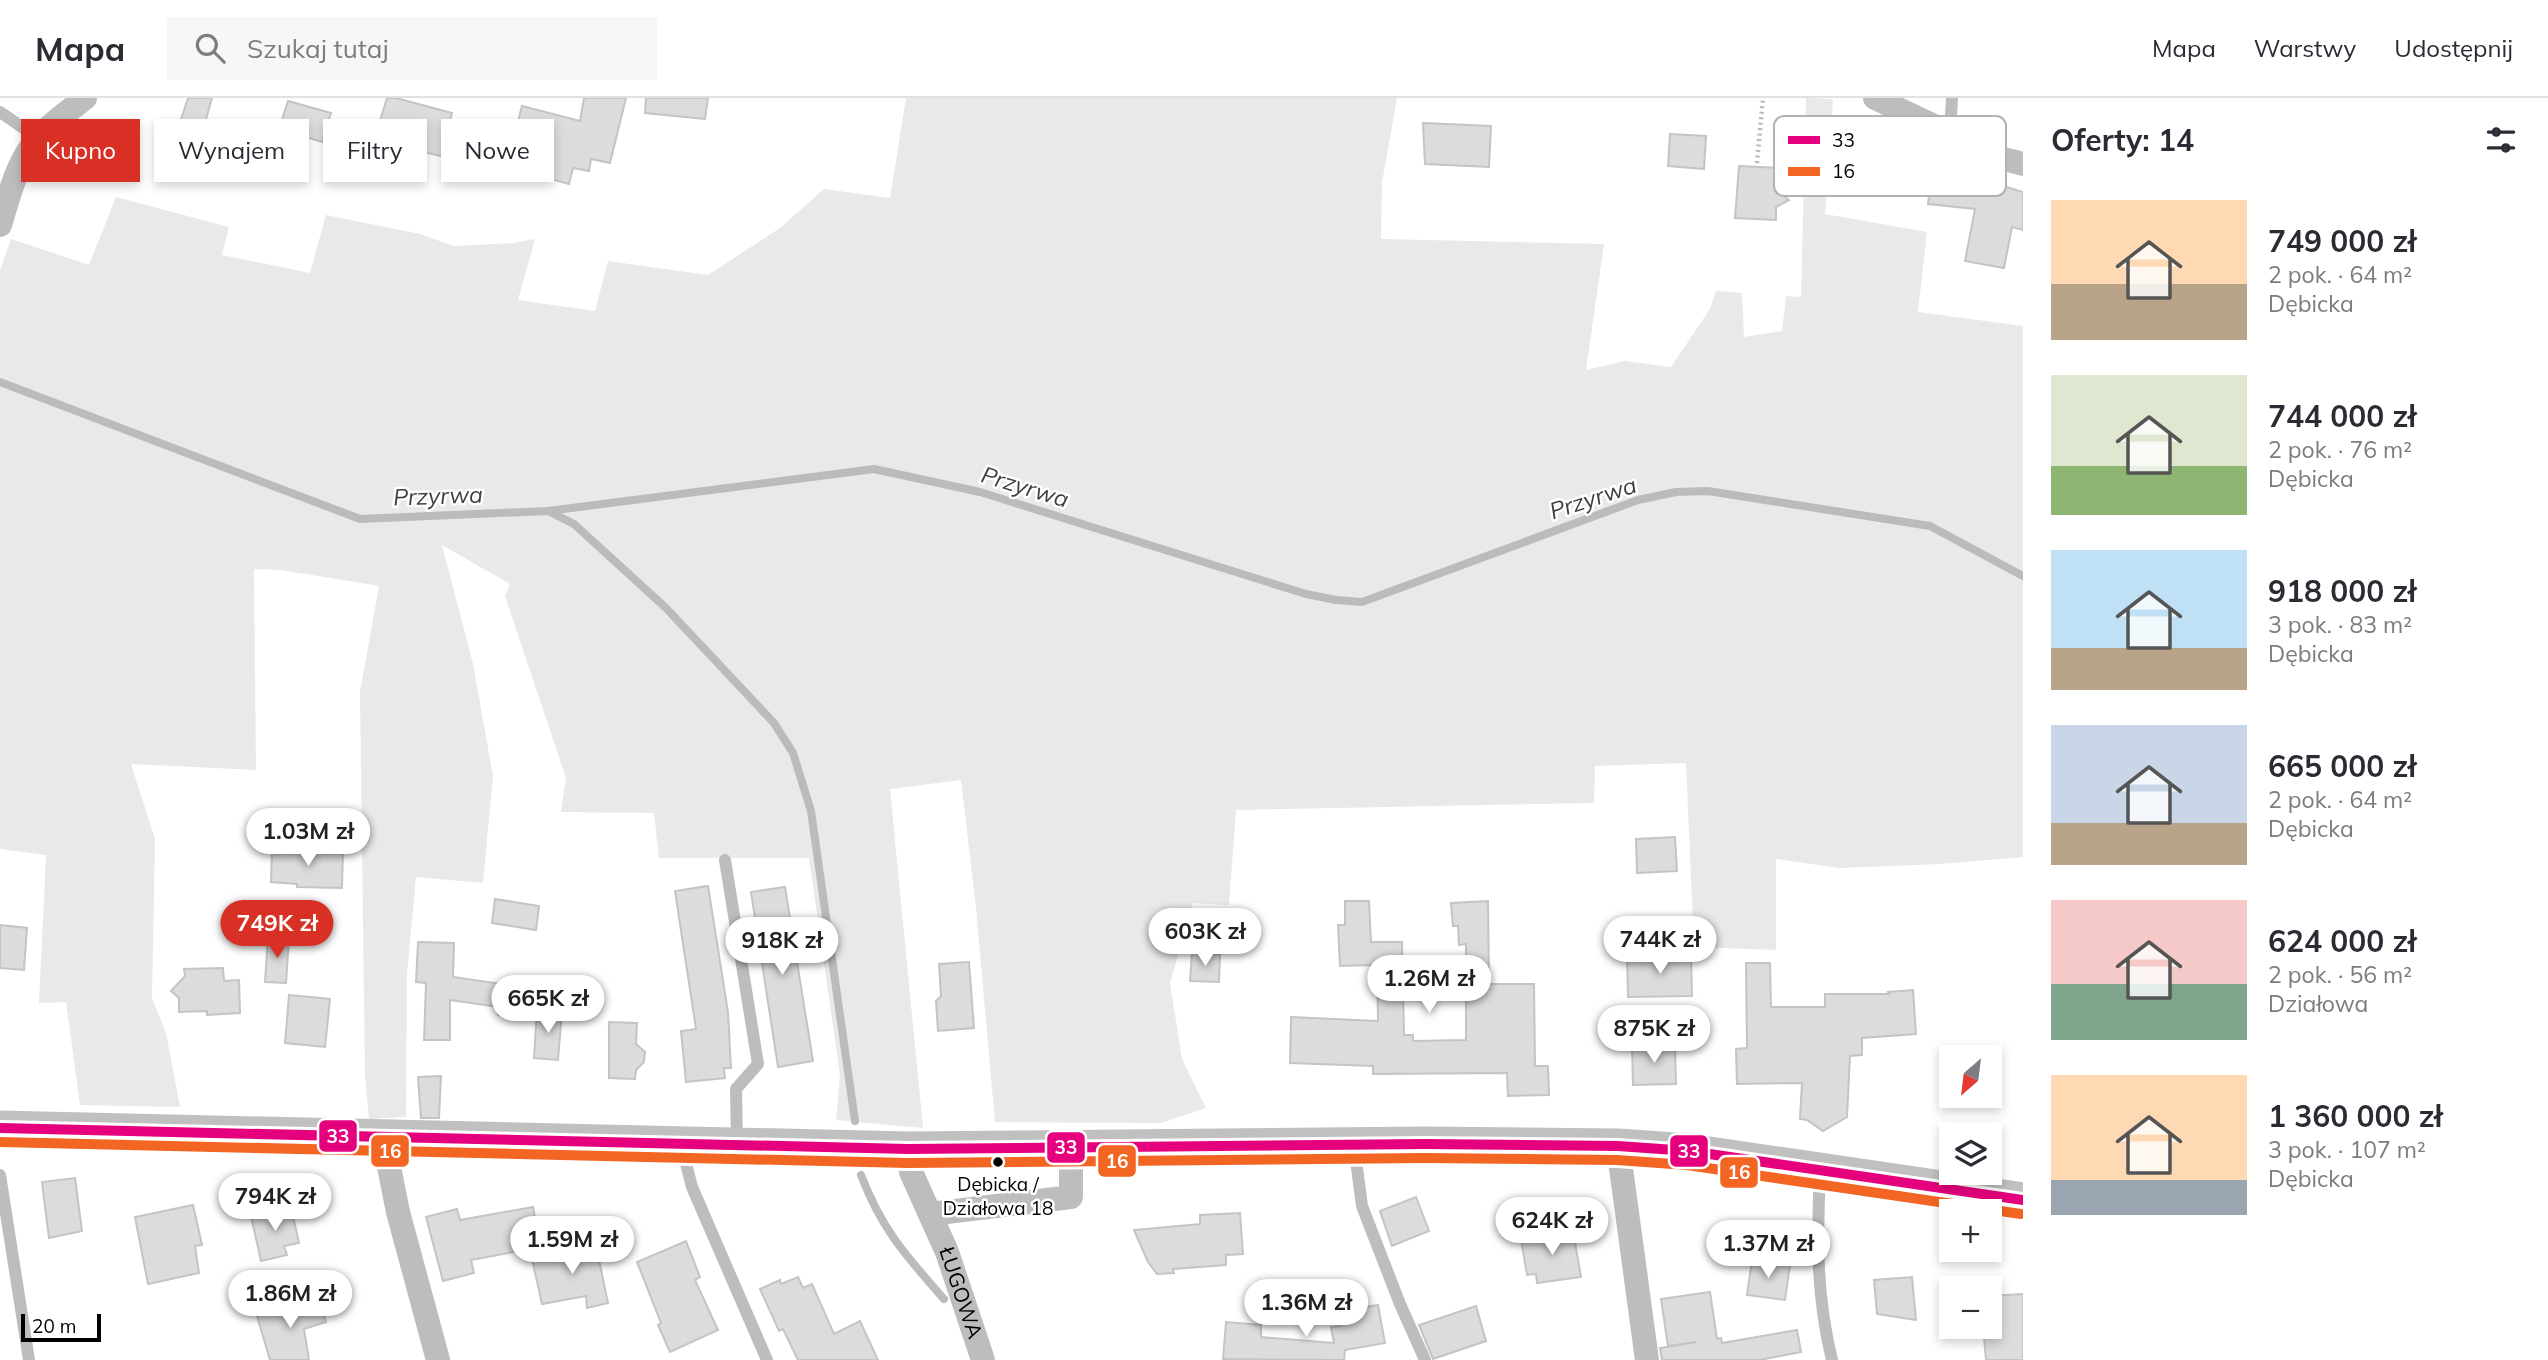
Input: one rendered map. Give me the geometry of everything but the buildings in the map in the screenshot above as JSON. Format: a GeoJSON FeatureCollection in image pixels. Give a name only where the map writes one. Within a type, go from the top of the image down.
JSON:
{"type":"FeatureCollection","features":[{"type":"Feature","properties":{"kind":"street"},"geometry":{"type":"LineString","coordinates":[[60,119],[85,98]]}},
{"type":"Feature","properties":{"kind":"street"},"geometry":{"type":"LineString","coordinates":[[1875,98],[1912,116]]}},
{"type":"Feature","properties":{"kind":"street"},"geometry":{"type":"LineString","coordinates":[[2006,160],[2023,164]]}},
{"type":"Feature","properties":{"kind":"street"},"geometry":{"type":"LineString","coordinates":[[0,225],[21,168]]}},
{"type":"Feature","properties":{"kind":"street"},"geometry":{"type":"LineString","coordinates":[[0,1128],[908,1149],[1354,1145],[1618,1146],[1689,1151],[2023,1200]]}},
{"type":"Feature","properties":{"kind":"street"},"geometry":{"type":"LineString","coordinates":[[383,1137],[398,1212],[438,1360]]}},
{"type":"Feature","properties":{"kind":"street"},"geometry":{"type":"LineString","coordinates":[[1618,1146],[1647,1360]]}},
{"type":"Feature","properties":{"kind":"street"},"geometry":{"type":"LineString","coordinates":[[930,1214],[1071,1197],[1071,1148]]}},
{"type":"Feature","properties":{"kind":"street","name":"ŁUGOWA"},"geometry":{"type":"LineString","coordinates":[[908,1149],[911,1172],[962,1293],[983,1360]]}},
{"type":"Feature","properties":{"kind":"lane"},"geometry":{"type":"LineString","coordinates":[[1951,116],[1952,98]]}},
{"type":"Feature","properties":{"kind":"lane"},"geometry":{"type":"LineString","coordinates":[[0,112],[21,126]]}},
{"type":"Feature","properties":{"kind":"lane"},"geometry":{"type":"LineString","coordinates":[[725,860],[758,1064],[736,1089],[737,1146]]}},
{"type":"Feature","properties":{"kind":"lane"},"geometry":{"type":"LineString","coordinates":[[681,1144],[692,1187],[766,1360]]}},
{"type":"Feature","properties":{"kind":"lane"},"geometry":{"type":"LineString","coordinates":[[1354,1145],[1362,1206],[1425,1360]]}},
{"type":"Feature","properties":{"kind":"lane"},"geometry":{"type":"LineString","coordinates":[[1820,1171],[1816,1241],[1822,1320],[1832,1360]]}},
{"type":"Feature","properties":{"kind":"lane"},"geometry":{"type":"LineString","coordinates":[[0,1175],[29,1360]]}},
{"type":"Feature","properties":{"kind":"path"},"geometry":{"type":"LineString","coordinates":[[1757,163],[1763,98]]}},
{"type":"Feature","properties":{"kind":"shaded area"},"geometry":{"type":"Polygon","coordinates":[[[906,98],[1397,98],[1382,183],[1381,239],[1604,244],[1586,370],[1625,361],[1671,367],[1710,309],[1716,291],[1742,293],[1744,337],[1782,331],[1786,296],[1801,297],[1804,196],[1826,196],[1825,214],[1927,232],[1918,312],[2023,326],[2023,857],[1839,868],[1776,859],[1776,950],[1694,947],[1686,763],[1595,766],[1594,803],[1236,810],[1229,905],[1193,903],[1170,983],[1182,1059],[1206,1108],[1161,1123],[995,1122],[976,908],[961,780],[890,789],[923,1128],[836,1120],[840,1075],[809,858],[659,858],[654,813],[561,812],[566,778],[505,596],[510,584],[442,545],[473,664],[493,776],[483,883],[416,877],[407,974],[406,1117],[369,1119],[365,1077],[360,692],[379,586],[281,570],[254,569],[256,770],[131,764],[155,839],[152,998],[166,1033],[180,1107],[80,1105],[66,1002],[39,1003],[46,855],[0,849],[0,270],[11,239],[89,265],[116,197],[229,227],[222,255],[310,273],[326,215],[420,234],[454,246],[535,239],[518,300],[595,311],[608,261],[708,275],[780,228],[824,189],[890,198],[906,98]]]}},
{"type":"Feature","properties":{"kind":"shaded area"},"geometry":{"type":"Polygon","coordinates":[[[1806,98],[1833,99],[1832,116],[1806,116],[1806,98]]]}},
{"type":"Feature","properties":{"kind":"waterway","name":"Przyrwa"},"geometry":{"type":"LineString","coordinates":[[0,382],[360,519],[548,511],[874,469],[980,492],[1306,594],[1362,602],[1638,500],[1676,492],[1708,491],[1930,526],[2023,576]]}},
{"type":"Feature","properties":{"kind":"waterway"},"geometry":{"type":"LineString","coordinates":[[548,511],[574,524],[666,608],[774,723],[793,753],[811,811],[855,1121]]}},
{"type":"Feature","properties":{"kind":"waterway"},"geometry":{"type":"LineString","coordinates":[[861,1175],[877,1212],[896,1242],[944,1299]]}},
{"type":"Feature","properties":{"kind":"transit line","name":"33"},"geometry":{"type":"LineString","coordinates":[[0,1128],[908,1149],[1425,1144],[1618,1146],[1689,1151],[2023,1200]]}},
{"type":"Feature","properties":{"kind":"transit line","name":"16"},"geometry":{"type":"LineString","coordinates":[[0,1142],[908,1163],[1425,1158],[1617,1160],[1687,1165],[2021,1214]]}},
{"type":"Feature","properties":{"kind":"place","name":"Dębicka / Działowa 18"},"geometry":{"type":"Point","coordinates":[998,1162]}}]}
